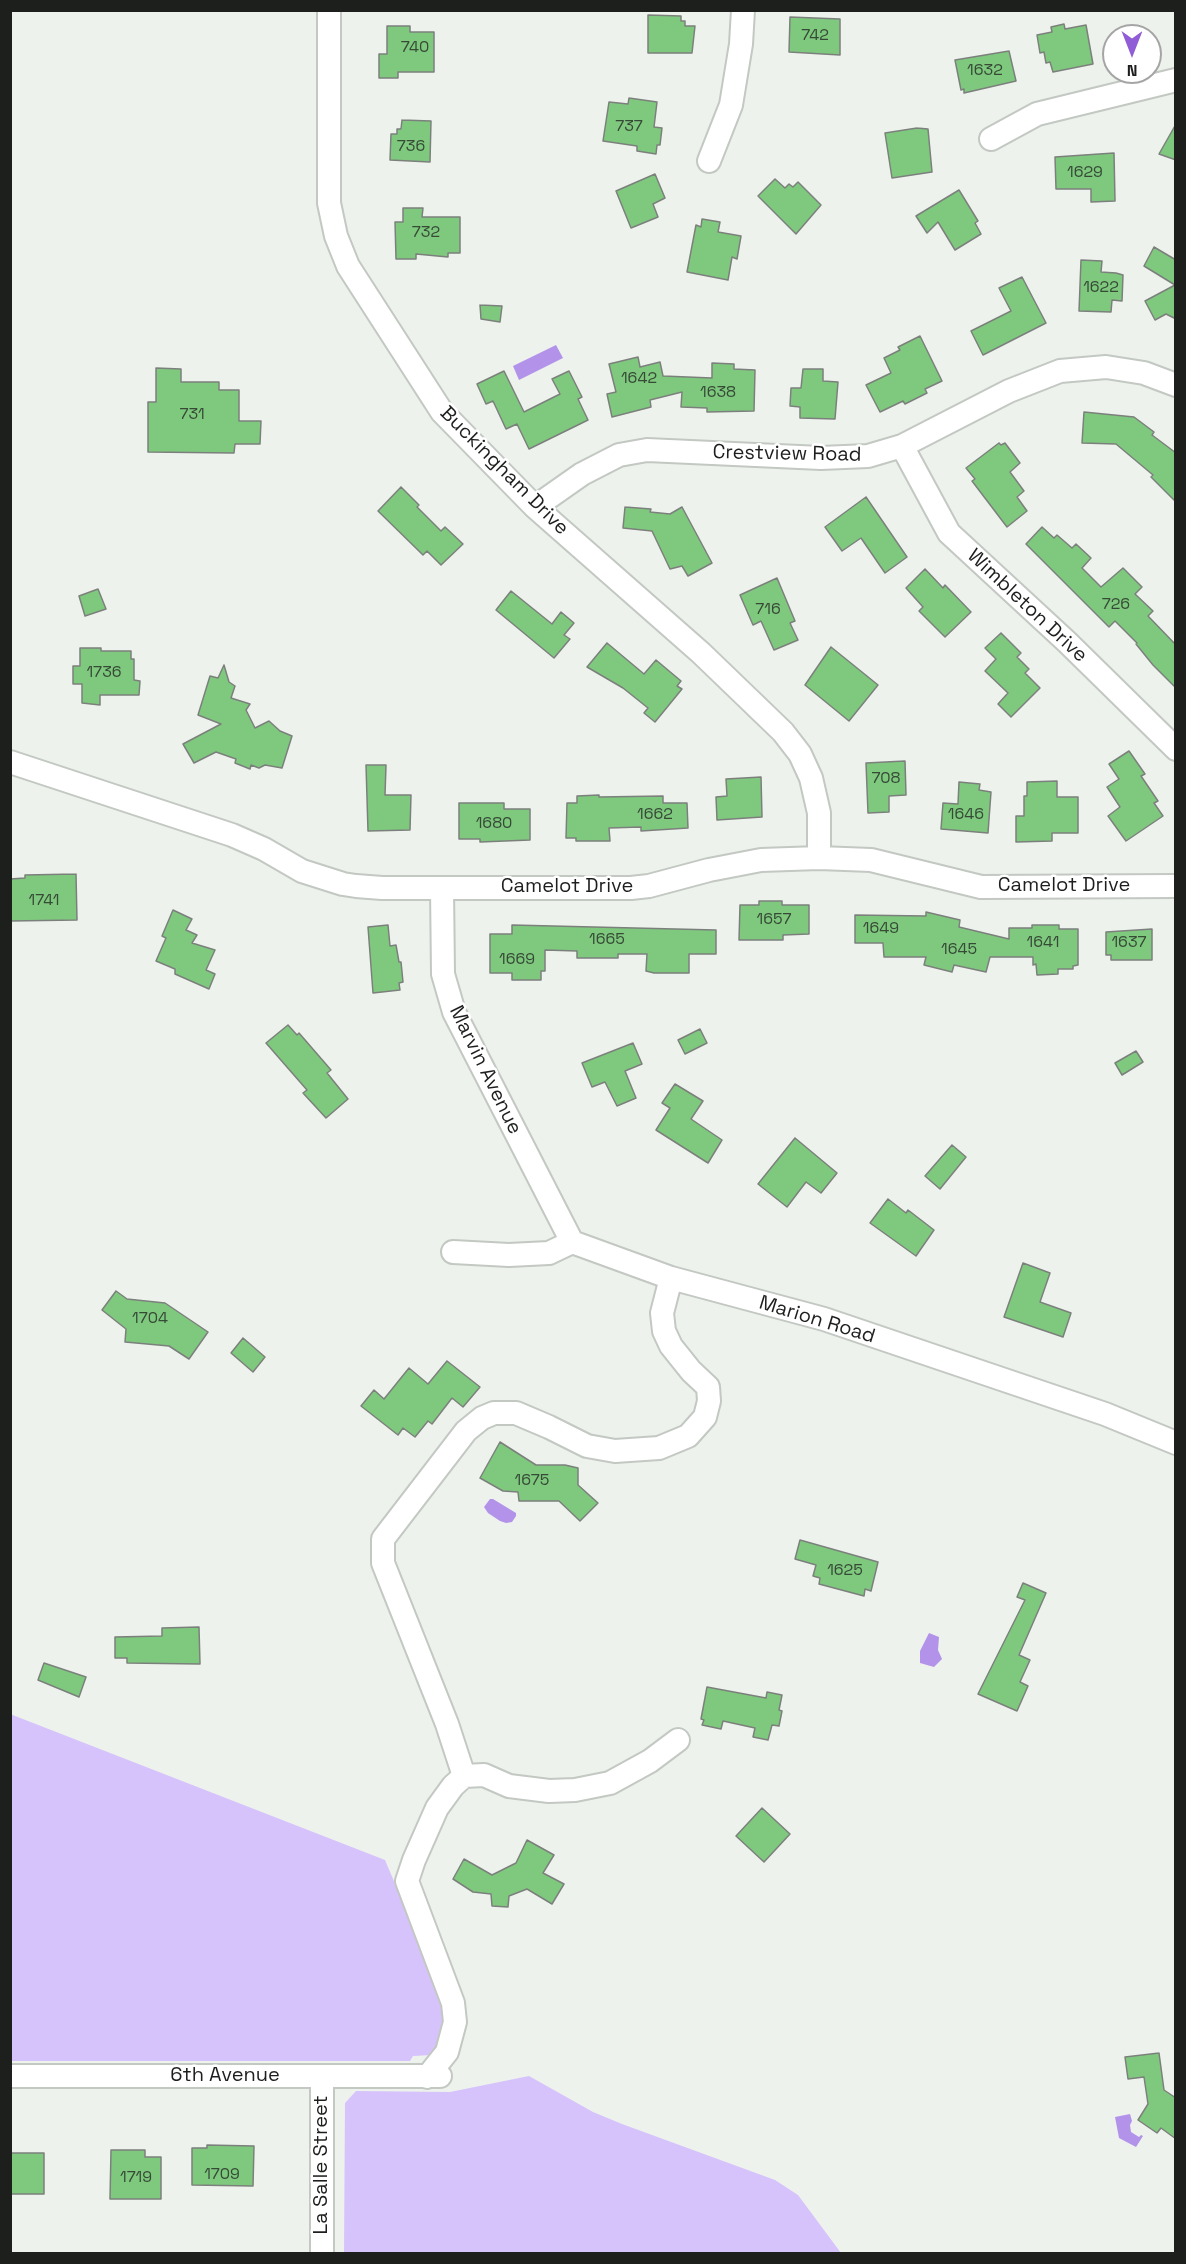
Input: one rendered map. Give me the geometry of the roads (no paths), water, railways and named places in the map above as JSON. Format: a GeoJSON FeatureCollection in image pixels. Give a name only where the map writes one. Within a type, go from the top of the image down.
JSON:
{"type":"FeatureCollection","features":[{"type":"Feature","properties":{"kind":"street","name":"Buckingham Drive"},"geometry":{"type":"LineString","coordinates":[[329,10],[329,203],[336,236],[348,266],[442,412],[535,507],[701,653],[783,732],[800,754],[811,778],[819,813],[819,858]]}},
{"type":"Feature","properties":{"kind":"street"},"geometry":{"type":"LineString","coordinates":[[710,161],[731,105],[741,44],[743,10]]}},
{"type":"Feature","properties":{"kind":"street"},"geometry":{"type":"LineString","coordinates":[[991,140],[1037,114],[1176,80]]}},
{"type":"Feature","properties":{"kind":"street","name":"Crestview Road"},"geometry":{"type":"LineString","coordinates":[[535,507],[582,474],[619,455],[647,450],[821,458],[868,456],[902,446],[1009,391],[1060,371],[1106,367],[1144,373],[1176,385]]}},
{"type":"Feature","properties":{"kind":"street","name":"Wimbleton Drive"},"geometry":{"type":"LineString","coordinates":[[902,446],[949,533],[1176,748]]}},
{"type":"Feature","properties":{"kind":"street","name":"Camelot Drive"},"geometry":{"type":"LineString","coordinates":[[10,762],[232,835],[264,849],[303,871],[343,884],[382,888],[631,888],[649,886],[709,870],[761,860],[819,858],[871,860],[981,887],[1176,886]]}},
{"type":"Feature","properties":{"kind":"street","name":"Marvin Avenue"},"geometry":{"type":"LineString","coordinates":[[442,888],[443,974],[454,1012],[572,1242]]}},
{"type":"Feature","properties":{"kind":"street"},"geometry":{"type":"LineString","coordinates":[[453,1252],[509,1255],[549,1253],[572,1242]]}},
{"type":"Feature","properties":{"kind":"street","name":"Marion Road"},"geometry":{"type":"LineString","coordinates":[[572,1242],[671,1278],[824,1319],[1105,1414],[1176,1443]]}},
{"type":"Feature","properties":{"kind":"street"},"geometry":{"type":"LineString","coordinates":[[671,1278],[662,1312],[664,1331],[671,1346],[691,1371],[708,1387],[705,1417],[688,1436],[659,1449],[615,1451],[587,1446],[549,1426],[516,1413],[494,1413],[482,1418],[466,1431],[383,1539],[383,1563],[447,1724],[464,1776],[484,1775],[509,1786],[549,1791],[582,1788],[610,1783],[650,1761],[678,1740]]}},
{"type":"Feature","properties":{"kind":"street","name":"6th Avenue"},"geometry":{"type":"LineString","coordinates":[[10,2076],[434,2076],[447,2052],[455,2022],[453,2003],[408,1881],[414,1860],[437,1808],[453,1785],[464,1776]]}},
{"type":"Feature","properties":{"kind":"street","name":"La Salle Street"},"geometry":{"type":"LineString","coordinates":[[322,2076],[322,2253]]}}]}
